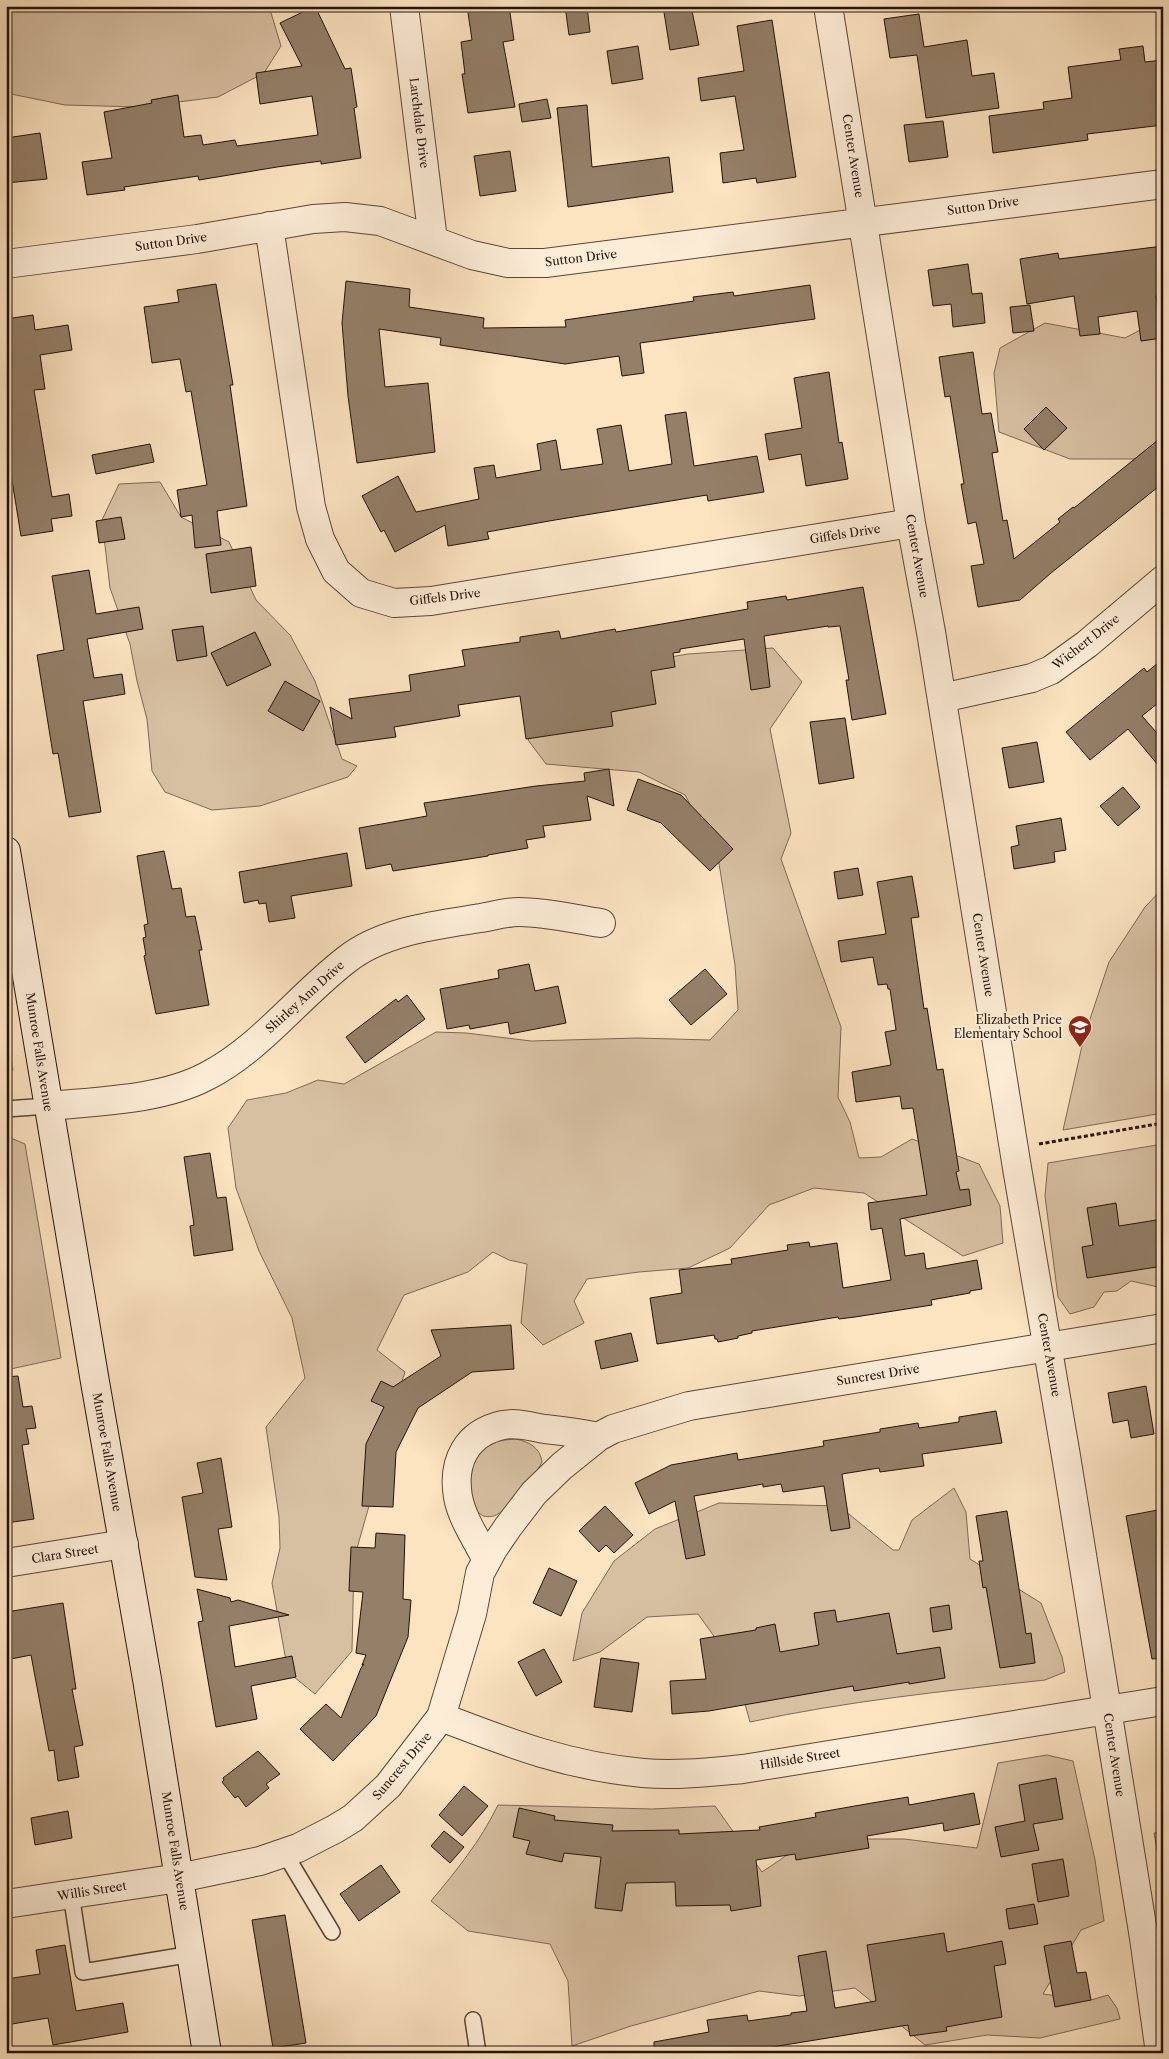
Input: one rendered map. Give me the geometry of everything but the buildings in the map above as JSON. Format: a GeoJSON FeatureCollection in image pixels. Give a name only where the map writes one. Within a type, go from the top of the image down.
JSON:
{"type":"FeatureCollection","features":[{"type":"Feature","properties":{"kind":"street","name":"Larchdale Drive"},"geometry":{"type":"LineString","coordinates":[[404,6],[433,240]]}},
{"type":"Feature","properties":{"kind":"street","name":"Center Avenue"},"geometry":{"type":"LineString","coordinates":[[828,6],[911,523],[942,698],[1014,1149],[1048,1347],[1149,1971],[1160,2053]]}},
{"type":"Feature","properties":{"kind":"street","name":"Sutton Drive"},"geometry":{"type":"LineString","coordinates":[[6,264],[188,240],[313,219],[345,217],[380,221],[472,255],[502,261],[546,263],[1163,184]]}},
{"type":"Feature","properties":{"kind":"street","name":"Giffels Drive"},"geometry":{"type":"LineString","coordinates":[[269,226],[311,507],[320,539],[336,571],[361,593],[394,603],[431,601],[911,523]]}},
{"type":"Feature","properties":{"kind":"street","name":"Wichert Drive"},"geometry":{"type":"LineString","coordinates":[[942,698],[1032,678],[1051,670],[1087,644],[1163,580]]}},
{"type":"Feature","properties":{"kind":"street","name":"Munroe Falls Avenue"},"geometry":{"type":"LineString","coordinates":[[8,868],[148,1679],[207,2053]]}},
{"type":"Feature","properties":{"kind":"street","name":"Shirley Ann Drive"},"geometry":{"type":"LineString","coordinates":[[48,1106],[148,1095],[167,1091],[205,1078],[223,1067],[259,1039],[346,959],[364,948],[402,933],[440,924],[518,912],[601,923]]}},
{"type":"Feature","properties":{"kind":"street","name":"Suncrest Drive"},"geometry":{"type":"LineString","coordinates":[[178,1878],[260,1861],[284,1852],[335,1829],[370,1804],[388,1786],[441,1717],[472,1614],[480,1573],[487,1560],[508,1527],[534,1494],[562,1466],[598,1437],[613,1429],[689,1406],[1163,1328]]}},
{"type":"Feature","properties":{"kind":"street"},"geometry":{"type":"LineString","coordinates":[[487,1560],[458,1498],[458,1469],[462,1452],[471,1441],[485,1431],[503,1425],[521,1424],[598,1437]]}},
{"type":"Feature","properties":{"kind":"street","name":"Clara Street"},"geometry":{"type":"LineString","coordinates":[[6,1563],[124,1544]]}},
{"type":"Feature","properties":{"kind":"street","name":"Hillside Street"},"geometry":{"type":"LineString","coordinates":[[441,1717],[521,1748],[563,1760],[611,1770],[684,1774],[743,1769],[1163,1701]]}},
{"type":"Feature","properties":{"kind":"street","name":"Willis Street"},"geometry":{"type":"LineString","coordinates":[[6,1904],[178,1878]]}},
{"type":"Feature","properties":{"kind":"lane"},"geometry":{"type":"LineString","coordinates":[[6,1109],[48,1106]]}},
{"type":"Feature","properties":{"kind":"lane"},"geometry":{"type":"LineString","coordinates":[[284,1852],[332,1932]]}},
{"type":"Feature","properties":{"kind":"lane"},"geometry":{"type":"LineString","coordinates":[[71,1894],[83,1972],[192,1954]]}},
{"type":"Feature","properties":{"kind":"lane"},"geometry":{"type":"LineString","coordinates":[[473,2020],[478,2053]]}},
{"type":"Feature","properties":{"kind":"path"},"geometry":{"type":"LineString","coordinates":[[1014,1149],[1163,1123]]}},
{"type":"Feature","properties":{"kind":"shaded area"},"geometry":{"type":"Polygon","coordinates":[[[6,6],[269,6],[281,46],[264,73],[218,97],[138,107],[65,105],[6,93],[6,6]]]}},
{"type":"Feature","properties":{"kind":"shaded area"},"geometry":{"type":"Polygon","coordinates":[[[1163,318],[1163,459],[1070,459],[999,432],[994,373],[1000,348],[1045,323],[1125,338],[1163,318]]]}},
{"type":"Feature","properties":{"kind":"shaded area"},"geometry":{"type":"Polygon","coordinates":[[[160,482],[181,517],[229,542],[256,600],[290,635],[315,681],[342,759],[357,766],[348,777],[260,806],[212,810],[165,792],[152,771],[147,719],[130,644],[110,588],[102,520],[119,484],[160,482]]]}},
{"type":"Feature","properties":{"kind":"shaded area"},"geometry":{"type":"Polygon","coordinates":[[[773,648],[802,682],[770,729],[791,833],[781,859],[841,1027],[838,1097],[850,1122],[859,1158],[881,1157],[912,1139],[979,1164],[1000,1206],[1003,1243],[963,1256],[864,1193],[814,1188],[769,1205],[730,1248],[688,1268],[587,1279],[574,1301],[584,1323],[543,1345],[521,1323],[527,1264],[509,1260],[493,1252],[468,1272],[404,1295],[377,1350],[405,1372],[381,1446],[382,1460],[354,1559],[352,1651],[315,1694],[288,1672],[272,1583],[280,1548],[279,1517],[266,1427],[305,1378],[292,1318],[259,1251],[236,1188],[228,1128],[247,1100],[286,1093],[318,1080],[344,1084],[436,1032],[466,1033],[531,1041],[637,1038],[710,1040],[738,1010],[735,965],[718,857],[685,795],[639,772],[546,764],[528,740],[547,705],[589,671],[688,654],[773,648]]]}},
{"type":"Feature","properties":{"kind":"shaded area"},"geometry":{"type":"Polygon","coordinates":[[[1163,888],[1163,1113],[1063,1130],[1084,1037],[1109,962],[1145,907],[1163,888]]]}},
{"type":"Feature","properties":{"kind":"shaded area"},"geometry":{"type":"Polygon","coordinates":[[[6,1029],[13,1070],[6,1074],[6,1029]]]}},
{"type":"Feature","properties":{"kind":"shaded area"},"geometry":{"type":"Polygon","coordinates":[[[6,1136],[25,1144],[61,1358],[6,1370],[6,1136]]]}},
{"type":"Feature","properties":{"kind":"shaded area"},"geometry":{"type":"Polygon","coordinates":[[[1163,1144],[1163,1288],[1131,1281],[1117,1291],[1104,1292],[1094,1307],[1070,1314],[1058,1297],[1045,1196],[1048,1163],[1163,1144]]]}},
{"type":"Feature","properties":{"kind":"shaded area"},"geometry":{"type":"Polygon","coordinates":[[[516,1439],[533,1446],[539,1452],[542,1462],[502,1511],[493,1516],[483,1516],[474,1508],[469,1498],[469,1473],[475,1458],[485,1447],[492,1443],[516,1439]]]}},
{"type":"Feature","properties":{"kind":"shaded area"},"geometry":{"type":"Polygon","coordinates":[[[954,1488],[966,1512],[970,1559],[1041,1603],[1062,1657],[1065,1672],[1045,1680],[860,1702],[750,1722],[734,1664],[698,1614],[647,1617],[600,1652],[573,1661],[582,1613],[614,1561],[655,1529],[719,1503],[839,1506],[893,1550],[899,1550],[912,1520],[954,1488]]]}},
{"type":"Feature","properties":{"kind":"shaded area"},"geometry":{"type":"Polygon","coordinates":[[[1047,1755],[1073,1761],[1095,1860],[1104,1921],[1081,1930],[1043,1994],[1091,2000],[1108,1995],[1117,2008],[1120,2019],[1040,2038],[987,2035],[925,2045],[855,1988],[799,1996],[759,1991],[631,2026],[572,2046],[568,1981],[550,1944],[468,1931],[431,1901],[475,1844],[498,1805],[652,1809],[715,1806],[762,1872],[811,1839],[904,1839],[977,1848],[998,1763],[1047,1755]]]}},
{"type":"Feature","properties":{"kind":"shaded area"},"geometry":{"type":"Polygon","coordinates":[[[1163,1832],[1163,1884],[1154,1833],[1163,1832]]]}},
{"type":"Feature","properties":{"kind":"place","name":"Elizabeth Price Elementary School"},"geometry":{"type":"Point","coordinates":[1080,1048]}}]}
